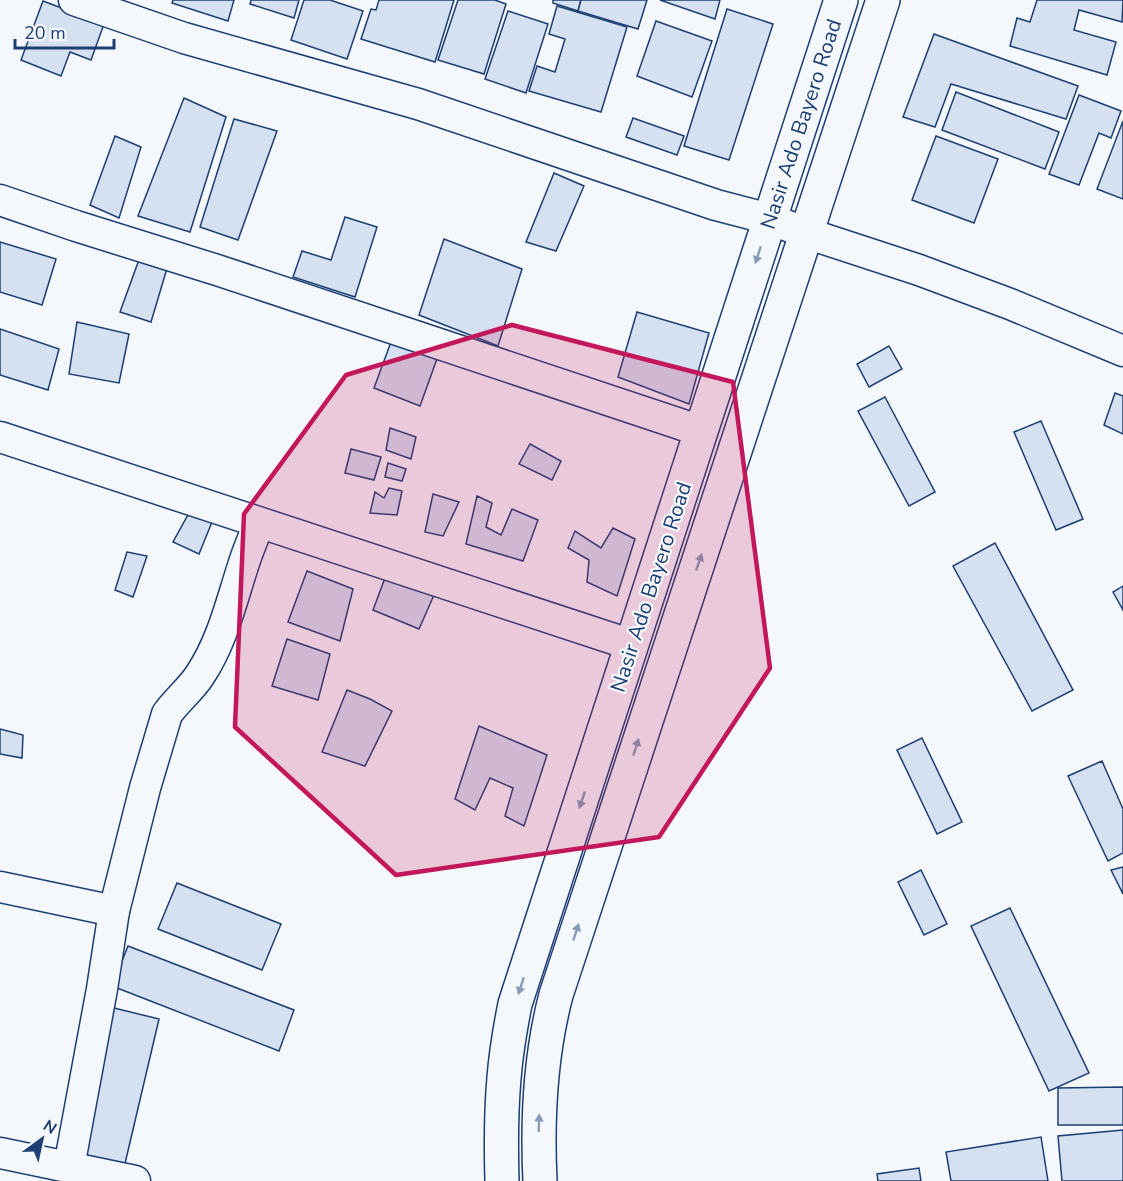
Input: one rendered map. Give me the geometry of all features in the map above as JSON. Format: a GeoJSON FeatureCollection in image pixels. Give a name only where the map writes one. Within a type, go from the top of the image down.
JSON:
{"type":"FeatureCollection","features":[{"type":"Feature","properties":{"kind":"street"},"geometry":{"type":"LineString","coordinates":[[74,0],[184,38],[418,104],[716,205],[770,219],[980,292],[1123,351]]}},
{"type":"Feature","properties":{"kind":"street","name":"Nasir Ado Bayero Road"},"geometry":{"type":"LineString","coordinates":[[502,1181],[501,1131],[504,1077],[515,1004],[841,0]]}},
{"type":"Feature","properties":{"kind":"street"},"geometry":{"type":"LineString","coordinates":[[540,1181],[539,1110],[545,1046],[556,995],[883,0]]}},
{"type":"Feature","properties":{"kind":"street"},"geometry":{"type":"LineString","coordinates":[[0,200],[701,431]]}},
{"type":"Feature","properties":{"kind":"street"},"geometry":{"type":"LineString","coordinates":[[0,437],[632,645]]}},
{"type":"Feature","properties":{"kind":"street"},"geometry":{"type":"LineString","coordinates":[[69,1167],[114,911],[145,788],[167,714],[200,676],[224,628],[259,523]]}},
{"type":"Feature","properties":{"kind":"street"},"geometry":{"type":"LineString","coordinates":[[0,887],[114,911]]}},
{"type":"Feature","properties":{"kind":"street"},"geometry":{"type":"LineString","coordinates":[[0,1153],[135,1181]]}},
{"type":"Feature","properties":{"kind":"highlighted area"},"geometry":{"type":"Polygon","coordinates":[[[512,325],[733,382],[770,668],[659,837],[396,875],[235,727],[244,514],[346,375],[512,325]]]}},
{"type":"Feature","properties":{"kind":"building"},"geometry":{"type":"Polygon","coordinates":[[[173,0],[234,0],[228,21],[172,3],[173,0]]]}},
{"type":"Feature","properties":{"kind":"building"},"geometry":{"type":"Polygon","coordinates":[[[251,0],[299,0],[294,18],[250,4],[251,0]]]}},
{"type":"Feature","properties":{"kind":"building"},"geometry":{"type":"Polygon","coordinates":[[[304,0],[330,0],[363,11],[347,59],[291,40],[304,0]]]}},
{"type":"Feature","properties":{"kind":"building"},"geometry":{"type":"Polygon","coordinates":[[[379,0],[454,0],[435,62],[361,39],[371,9],[376,10],[379,0]]]}},
{"type":"Feature","properties":{"kind":"building"},"geometry":{"type":"Polygon","coordinates":[[[458,0],[495,0],[506,4],[484,74],[438,60],[458,0]]]}},
{"type":"Feature","properties":{"kind":"building"},"geometry":{"type":"Polygon","coordinates":[[[553,0],[581,0],[578,11],[553,3],[553,0]]]}},
{"type":"Feature","properties":{"kind":"building"},"geometry":{"type":"Polygon","coordinates":[[[581,0],[647,0],[638,29],[578,11],[581,0]]]}},
{"type":"Feature","properties":{"kind":"building"},"geometry":{"type":"Polygon","coordinates":[[[660,0],[720,0],[715,19],[660,0]]]}},
{"type":"Feature","properties":{"kind":"building"},"geometry":{"type":"Polygon","coordinates":[[[1037,0],[1123,0],[1122,22],[1079,10],[1074,30],[1116,42],[1107,75],[1010,46],[1017,18],[1030,22],[1037,0]]]}},
{"type":"Feature","properties":{"kind":"building"},"geometry":{"type":"Polygon","coordinates":[[[43,1],[104,24],[91,60],[70,52],[61,76],[21,60],[43,1]]]}},
{"type":"Feature","properties":{"kind":"building"},"geometry":{"type":"Polygon","coordinates":[[[557,6],[627,27],[601,112],[529,91],[537,66],[555,72],[565,39],[549,34],[557,6]]]}},
{"type":"Feature","properties":{"kind":"building"},"geometry":{"type":"Polygon","coordinates":[[[727,9],[773,24],[729,160],[684,146],[727,9]]]}},
{"type":"Feature","properties":{"kind":"building"},"geometry":{"type":"Polygon","coordinates":[[[508,11],[548,24],[526,93],[485,79],[508,11]]]}},
{"type":"Feature","properties":{"kind":"building"},"geometry":{"type":"Polygon","coordinates":[[[656,21],[712,41],[692,97],[637,76],[656,21]]]}},
{"type":"Feature","properties":{"kind":"building"},"geometry":{"type":"Polygon","coordinates":[[[934,34],[1078,86],[1066,119],[951,84],[935,127],[903,117],[934,34]]]}},
{"type":"Feature","properties":{"kind":"building"},"geometry":{"type":"Polygon","coordinates":[[[956,92],[1059,132],[1045,169],[942,130],[956,92]]]}},
{"type":"Feature","properties":{"kind":"building"},"geometry":{"type":"Polygon","coordinates":[[[1079,95],[1121,111],[1111,138],[1099,133],[1079,185],[1049,174],[1079,95]]]}},
{"type":"Feature","properties":{"kind":"building"},"geometry":{"type":"Polygon","coordinates":[[[184,98],[226,117],[190,232],[138,216],[184,98]]]}},
{"type":"Feature","properties":{"kind":"building"},"geometry":{"type":"Polygon","coordinates":[[[633,118],[684,136],[677,155],[626,137],[633,118]]]}},
{"type":"Feature","properties":{"kind":"building"},"geometry":{"type":"Polygon","coordinates":[[[234,119],[277,131],[238,240],[200,227],[234,119]]]}},
{"type":"Feature","properties":{"kind":"building"},"geometry":{"type":"Polygon","coordinates":[[[1123,121],[1123,199],[1097,189],[1123,121]]]}},
{"type":"Feature","properties":{"kind":"building"},"geometry":{"type":"Polygon","coordinates":[[[115,136],[141,147],[119,218],[90,205],[115,136]]]}},
{"type":"Feature","properties":{"kind":"building"},"geometry":{"type":"Polygon","coordinates":[[[936,136],[998,159],[974,223],[912,200],[936,136]]]}},
{"type":"Feature","properties":{"kind":"building"},"geometry":{"type":"Polygon","coordinates":[[[554,173],[584,186],[556,251],[526,242],[554,173]]]}},
{"type":"Feature","properties":{"kind":"building"},"geometry":{"type":"Polygon","coordinates":[[[345,217],[377,227],[355,297],[293,277],[302,251],[331,260],[345,217]]]}},
{"type":"Feature","properties":{"kind":"building"},"geometry":{"type":"Polygon","coordinates":[[[444,239],[522,269],[498,346],[419,315],[444,239]]]}},
{"type":"Feature","properties":{"kind":"building"},"geometry":{"type":"Polygon","coordinates":[[[0,242],[56,259],[42,305],[0,292],[0,242]]]}},
{"type":"Feature","properties":{"kind":"building"},"geometry":{"type":"Polygon","coordinates":[[[140,257],[168,265],[151,322],[120,312],[140,257]]]}},
{"type":"Feature","properties":{"kind":"building"},"geometry":{"type":"Polygon","coordinates":[[[637,312],[709,333],[689,404],[618,377],[637,312]]]}},
{"type":"Feature","properties":{"kind":"building"},"geometry":{"type":"Polygon","coordinates":[[[77,322],[129,334],[119,383],[69,374],[77,322]]]}},
{"type":"Feature","properties":{"kind":"building"},"geometry":{"type":"Polygon","coordinates":[[[0,329],[59,349],[48,390],[0,375],[0,329]]]}},
{"type":"Feature","properties":{"kind":"building"},"geometry":{"type":"Polygon","coordinates":[[[391,342],[438,356],[420,406],[374,388],[391,342]]]}},
{"type":"Feature","properties":{"kind":"building"},"geometry":{"type":"Polygon","coordinates":[[[889,346],[902,369],[869,387],[857,364],[889,346]]]}},
{"type":"Feature","properties":{"kind":"building"},"geometry":{"type":"Polygon","coordinates":[[[1115,393],[1123,396],[1123,434],[1104,425],[1115,393]]]}},
{"type":"Feature","properties":{"kind":"building"},"geometry":{"type":"Polygon","coordinates":[[[885,397],[935,492],[909,506],[858,411],[885,397]]]}},
{"type":"Feature","properties":{"kind":"building"},"geometry":{"type":"Polygon","coordinates":[[[1041,421],[1083,519],[1056,530],[1014,432],[1041,421]]]}},
{"type":"Feature","properties":{"kind":"building"},"geometry":{"type":"Polygon","coordinates":[[[390,428],[416,437],[411,459],[386,450],[390,428]]]}},
{"type":"Feature","properties":{"kind":"building"},"geometry":{"type":"Polygon","coordinates":[[[530,444],[561,461],[552,480],[519,464],[530,444]]]}},
{"type":"Feature","properties":{"kind":"building"},"geometry":{"type":"Polygon","coordinates":[[[351,449],[381,457],[374,480],[345,473],[351,449]]]}},
{"type":"Feature","properties":{"kind":"building"},"geometry":{"type":"Polygon","coordinates":[[[388,463],[406,469],[402,481],[385,477],[388,463]]]}},
{"type":"Feature","properties":{"kind":"building"},"geometry":{"type":"Polygon","coordinates":[[[389,488],[402,491],[397,515],[370,513],[375,492],[384,498],[389,488]]]}},
{"type":"Feature","properties":{"kind":"building"},"geometry":{"type":"Polygon","coordinates":[[[433,494],[459,502],[443,536],[425,532],[433,494]]]}},
{"type":"Feature","properties":{"kind":"building"},"geometry":{"type":"Polygon","coordinates":[[[477,496],[492,503],[486,527],[501,535],[512,509],[538,520],[523,561],[466,544],[477,496]]]}},
{"type":"Feature","properties":{"kind":"building"},"geometry":{"type":"Polygon","coordinates":[[[189,513],[212,522],[199,554],[173,542],[189,513]]]}},
{"type":"Feature","properties":{"kind":"building"},"geometry":{"type":"Polygon","coordinates":[[[613,528],[635,539],[617,596],[587,582],[589,560],[568,548],[575,531],[601,548],[613,528]]]}},
{"type":"Feature","properties":{"kind":"building"},"geometry":{"type":"Polygon","coordinates":[[[995,543],[1073,690],[1032,711],[953,566],[995,543]]]}},
{"type":"Feature","properties":{"kind":"building"},"geometry":{"type":"Polygon","coordinates":[[[127,552],[147,556],[133,597],[115,590],[127,552]]]}},
{"type":"Feature","properties":{"kind":"building"},"geometry":{"type":"Polygon","coordinates":[[[307,571],[353,589],[340,641],[288,622],[307,571]]]}},
{"type":"Feature","properties":{"kind":"building"},"geometry":{"type":"Polygon","coordinates":[[[385,578],[434,595],[419,629],[373,610],[385,578]]]}},
{"type":"Feature","properties":{"kind":"building"},"geometry":{"type":"Polygon","coordinates":[[[1123,586],[1123,610],[1113,592],[1123,586]]]}},
{"type":"Feature","properties":{"kind":"building"},"geometry":{"type":"Polygon","coordinates":[[[287,639],[330,654],[318,700],[272,686],[287,639]]]}},
{"type":"Feature","properties":{"kind":"building"},"geometry":{"type":"Polygon","coordinates":[[[347,690],[392,711],[365,766],[322,752],[347,690]]]}},
{"type":"Feature","properties":{"kind":"building"},"geometry":{"type":"Polygon","coordinates":[[[479,726],[547,755],[524,826],[505,816],[513,788],[490,778],[475,810],[455,799],[479,726]]]}},
{"type":"Feature","properties":{"kind":"building"},"geometry":{"type":"Polygon","coordinates":[[[0,729],[23,735],[22,758],[0,754],[0,729]]]}},
{"type":"Feature","properties":{"kind":"building"},"geometry":{"type":"Polygon","coordinates":[[[922,738],[962,822],[937,834],[897,750],[922,738]]]}},
{"type":"Feature","properties":{"kind":"building"},"geometry":{"type":"Polygon","coordinates":[[[1102,761],[1123,809],[1123,853],[1108,861],[1068,776],[1102,761]]]}},
{"type":"Feature","properties":{"kind":"building"},"geometry":{"type":"Polygon","coordinates":[[[1123,867],[1123,894],[1111,870],[1123,867]]]}},
{"type":"Feature","properties":{"kind":"building"},"geometry":{"type":"Polygon","coordinates":[[[921,870],[947,924],[924,935],[898,882],[921,870]]]}},
{"type":"Feature","properties":{"kind":"building"},"geometry":{"type":"Polygon","coordinates":[[[177,883],[281,924],[262,970],[158,929],[177,883]]]}},
{"type":"Feature","properties":{"kind":"building"},"geometry":{"type":"Polygon","coordinates":[[[1010,908],[1089,1073],[1049,1091],[971,926],[1010,908]]]}},
{"type":"Feature","properties":{"kind":"building"},"geometry":{"type":"Polygon","coordinates":[[[128,946],[294,1010],[279,1051],[112,986],[128,946]]]}},
{"type":"Feature","properties":{"kind":"building"},"geometry":{"type":"Polygon","coordinates":[[[110,1007],[159,1019],[123,1172],[74,1160],[110,1007]]]}},
{"type":"Feature","properties":{"kind":"building"},"geometry":{"type":"Polygon","coordinates":[[[1123,1087],[1123,1125],[1058,1125],[1058,1088],[1123,1087]]]}},
{"type":"Feature","properties":{"kind":"building"},"geometry":{"type":"Polygon","coordinates":[[[1123,1130],[1123,1181],[1062,1181],[1058,1136],[1123,1130]]]}},
{"type":"Feature","properties":{"kind":"building"},"geometry":{"type":"Polygon","coordinates":[[[1041,1137],[1048,1181],[951,1181],[946,1152],[1041,1137]]]}},
{"type":"Feature","properties":{"kind":"building"},"geometry":{"type":"Polygon","coordinates":[[[919,1168],[921,1181],[878,1181],[877,1174],[919,1168]]]}}]}
